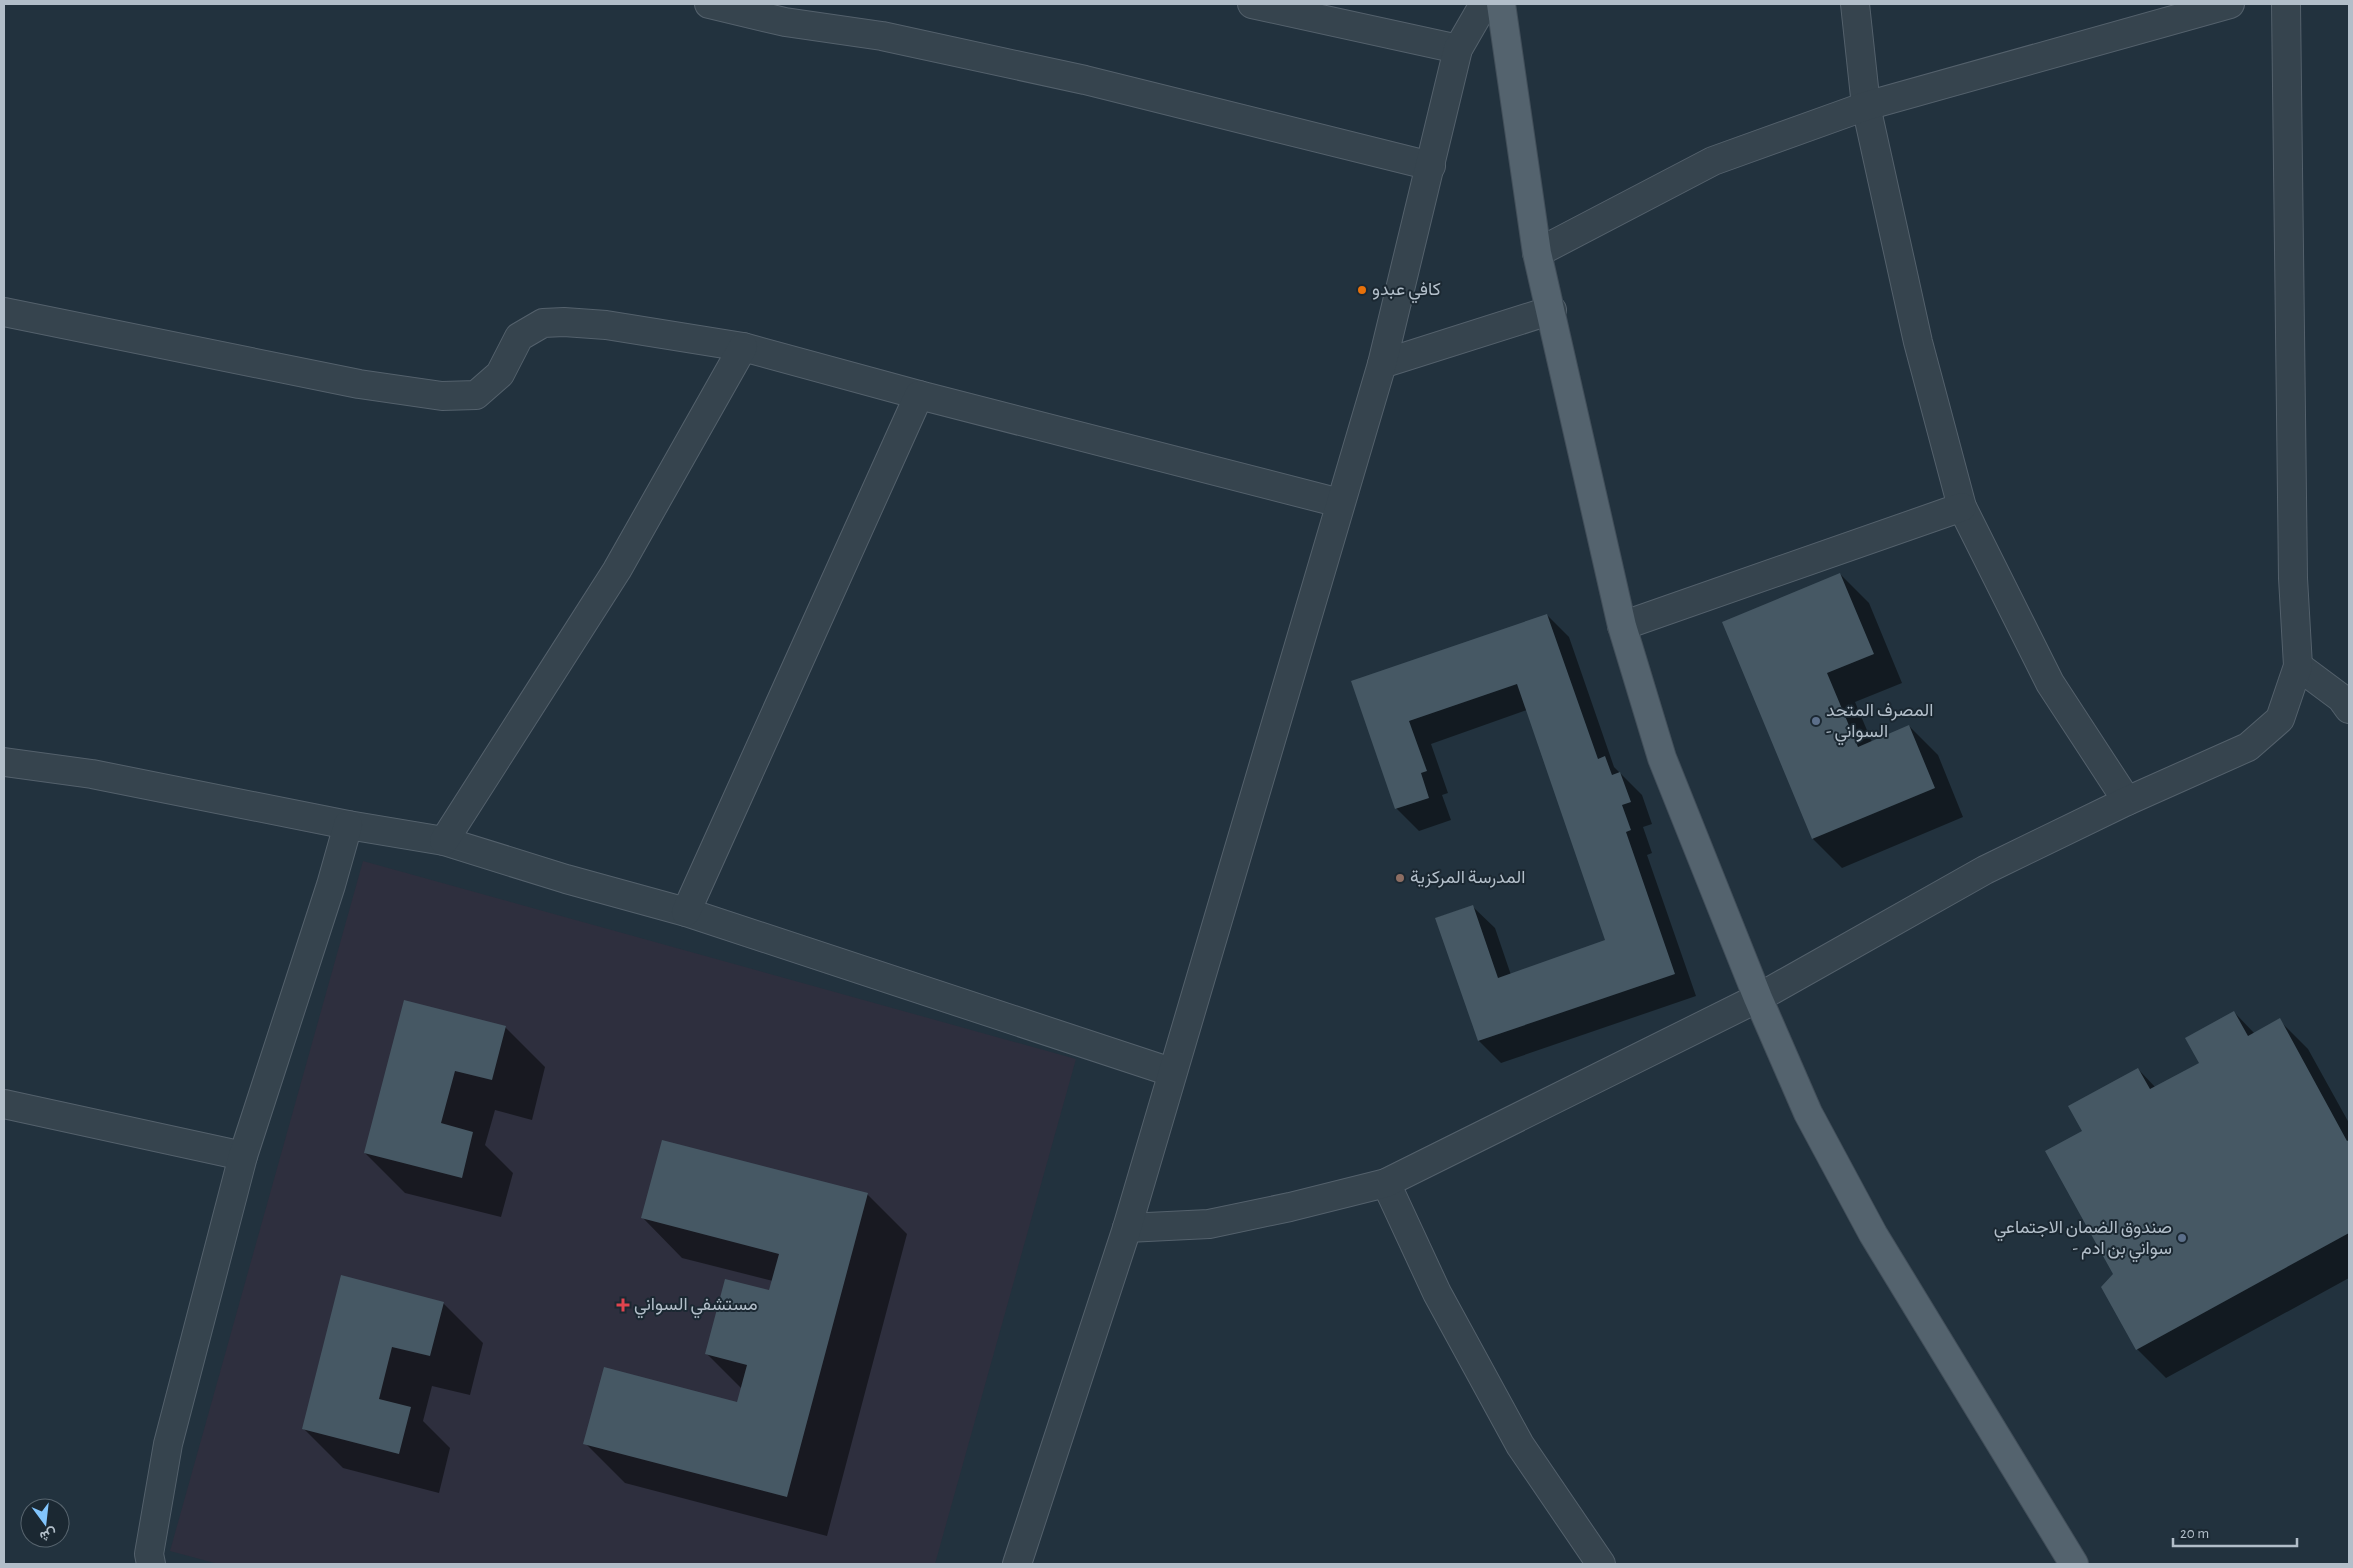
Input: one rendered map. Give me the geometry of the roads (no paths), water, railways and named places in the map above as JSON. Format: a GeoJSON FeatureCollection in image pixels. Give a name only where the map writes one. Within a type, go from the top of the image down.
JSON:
{"type":"FeatureCollection","features":[{"type":"Feature","properties":{"kind":"main road"},"geometry":{"type":"LineString","coordinates":[[1501,4],[1537,253],[1552,310],[1622,626],[1662,758],[1758,998],[1808,1113],[1873,1234],[2074,1564]]}},
{"type":"Feature","properties":{"kind":"street"},"geometry":{"type":"LineString","coordinates":[[709,4],[785,22],[882,36],[1086,80],[1431,166]]}},
{"type":"Feature","properties":{"kind":"street"},"geometry":{"type":"LineString","coordinates":[[1252,4],[1458,49]]}},
{"type":"Feature","properties":{"kind":"street"},"geometry":{"type":"LineString","coordinates":[[1017,1564],[1127,1228],[1171,1072],[1382,364],[1458,49],[1484,4]]}},
{"type":"Feature","properties":{"kind":"street"},"geometry":{"type":"LineString","coordinates":[[1855,4],[1866,106],[1918,342],[1962,507],[2050,683],[2127,801]]}},
{"type":"Feature","properties":{"kind":"street"},"geometry":{"type":"LineString","coordinates":[[1537,253],[1713,161],[1866,106],[2230,4]]}},
{"type":"Feature","properties":{"kind":"street"},"geometry":{"type":"LineString","coordinates":[[1127,1228],[1209,1224],[1290,1207],[1386,1183],[1758,998],[1985,870],[2127,801],[2248,747],[2280,719],[2298,666],[2293,578],[2286,4]]}},
{"type":"Feature","properties":{"kind":"street"},"geometry":{"type":"LineString","coordinates":[[1382,364],[1552,310]]}},
{"type":"Feature","properties":{"kind":"street"},"geometry":{"type":"LineString","coordinates":[[4,312],[359,384],[442,396],[476,395],[500,374],[518,338],[543,323],[606,325],[743,347],[918,395],[1340,503]]}},
{"type":"Feature","properties":{"kind":"street"},"geometry":{"type":"LineString","coordinates":[[444,841],[617,570],[743,347]]}},
{"type":"Feature","properties":{"kind":"street"},"geometry":{"type":"LineString","coordinates":[[686,912],[918,395]]}},
{"type":"Feature","properties":{"kind":"street"},"geometry":{"type":"LineString","coordinates":[[1622,626],[1962,507]]}},
{"type":"Feature","properties":{"kind":"street"},"geometry":{"type":"LineString","coordinates":[[2298,666],[2342,698],[2349,710]]}},
{"type":"Feature","properties":{"kind":"street"},"geometry":{"type":"LineString","coordinates":[[4,762],[92,774],[348,825],[444,841],[566,879],[686,912],[1171,1072]]}},
{"type":"Feature","properties":{"kind":"street"},"geometry":{"type":"LineString","coordinates":[[151,1564],[149,1554],[168,1444],[243,1156],[331,885],[348,825]]}},
{"type":"Feature","properties":{"kind":"street"},"geometry":{"type":"LineString","coordinates":[[4,1104],[243,1156]]}},
{"type":"Feature","properties":{"kind":"street"},"geometry":{"type":"LineString","coordinates":[[1386,1183],[1437,1293],[1520,1444],[1601,1564]]}},
{"type":"Feature","properties":{"kind":"place","name":"كافي عبدو"},"geometry":{"type":"Point","coordinates":[1362,290]}},
{"type":"Feature","properties":{"kind":"place","name":"المصرف المتحد - السواني"},"geometry":{"type":"Point","coordinates":[1816,721]}},
{"type":"Feature","properties":{"kind":"place","name":"المدرسة المركزية"},"geometry":{"type":"Point","coordinates":[1400,878]}},
{"type":"Feature","properties":{"kind":"place","name":"صندوق الضمان الاجتماعي - سواني بن ادم"},"geometry":{"type":"Point","coordinates":[2182,1238]}},
{"type":"Feature","properties":{"kind":"place","name":"مستشفي السواني"},"geometry":{"type":"Point","coordinates":[623,1305]}}]}
